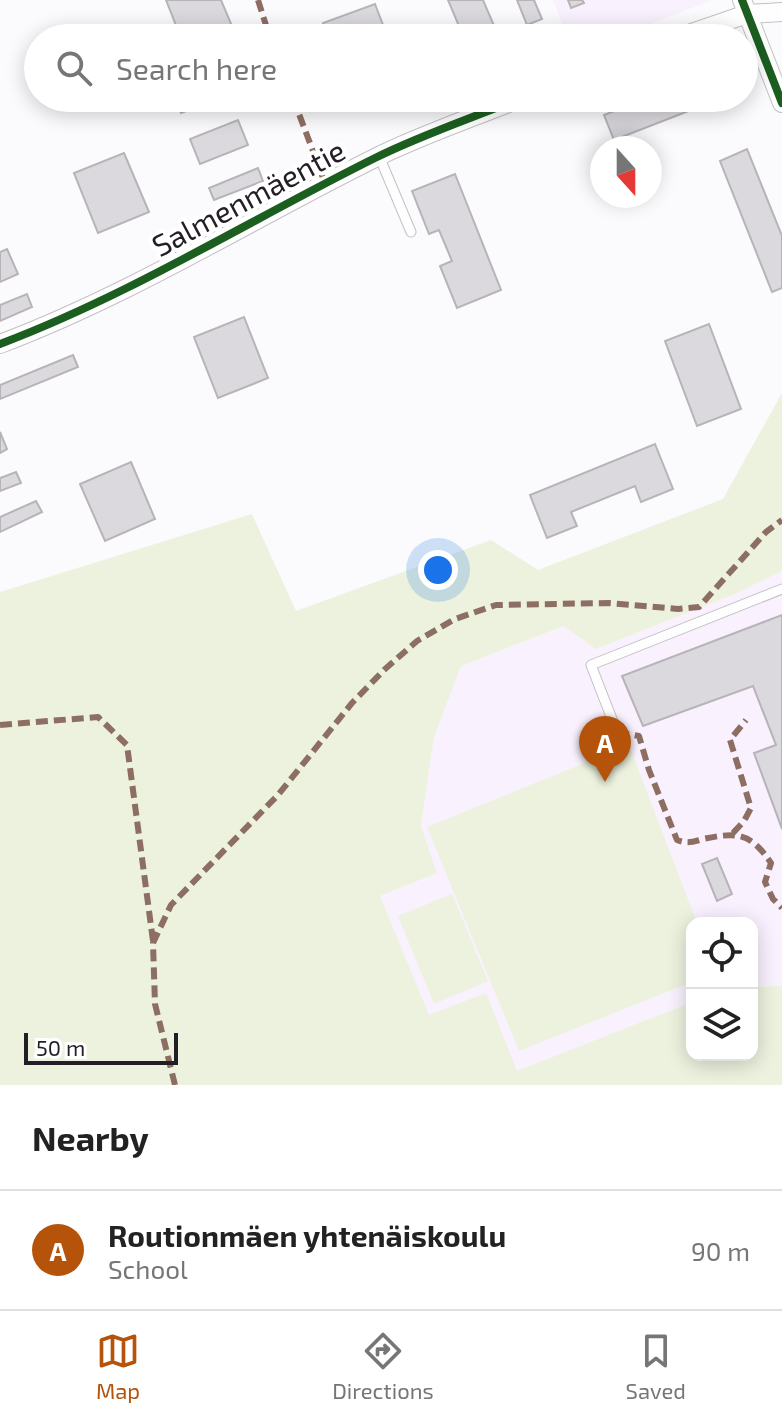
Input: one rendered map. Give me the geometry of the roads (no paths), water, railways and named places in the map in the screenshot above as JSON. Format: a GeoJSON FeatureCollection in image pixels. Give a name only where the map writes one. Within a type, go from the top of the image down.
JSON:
{"type":"FeatureCollection","features":[{"type":"Feature","properties":{"kind":"street"},"geometry":{"type":"LineString","coordinates":[[707,24],[744,7],[782,12]]}},
{"type":"Feature","properties":{"kind":"street"},"geometry":{"type":"LineString","coordinates":[[758,42],[782,103]]}},
{"type":"Feature","properties":{"kind":"street","name":"Salmenmäentie"},"geometry":{"type":"LineString","coordinates":[[0,344],[41,329],[131,285],[379,156],[487,112]]}},
{"type":"Feature","properties":{"kind":"lane"},"geometry":{"type":"LineString","coordinates":[[379,156],[411,232]]}},
{"type":"Feature","properties":{"kind":"lane"},"geometry":{"type":"LineString","coordinates":[[617,732],[591,665],[782,589]]}},
{"type":"Feature","properties":{"kind":"place","name":"Routionmäen yhtenäiskoulu"},"geometry":{"type":"Point","coordinates":[605,782]}}]}
